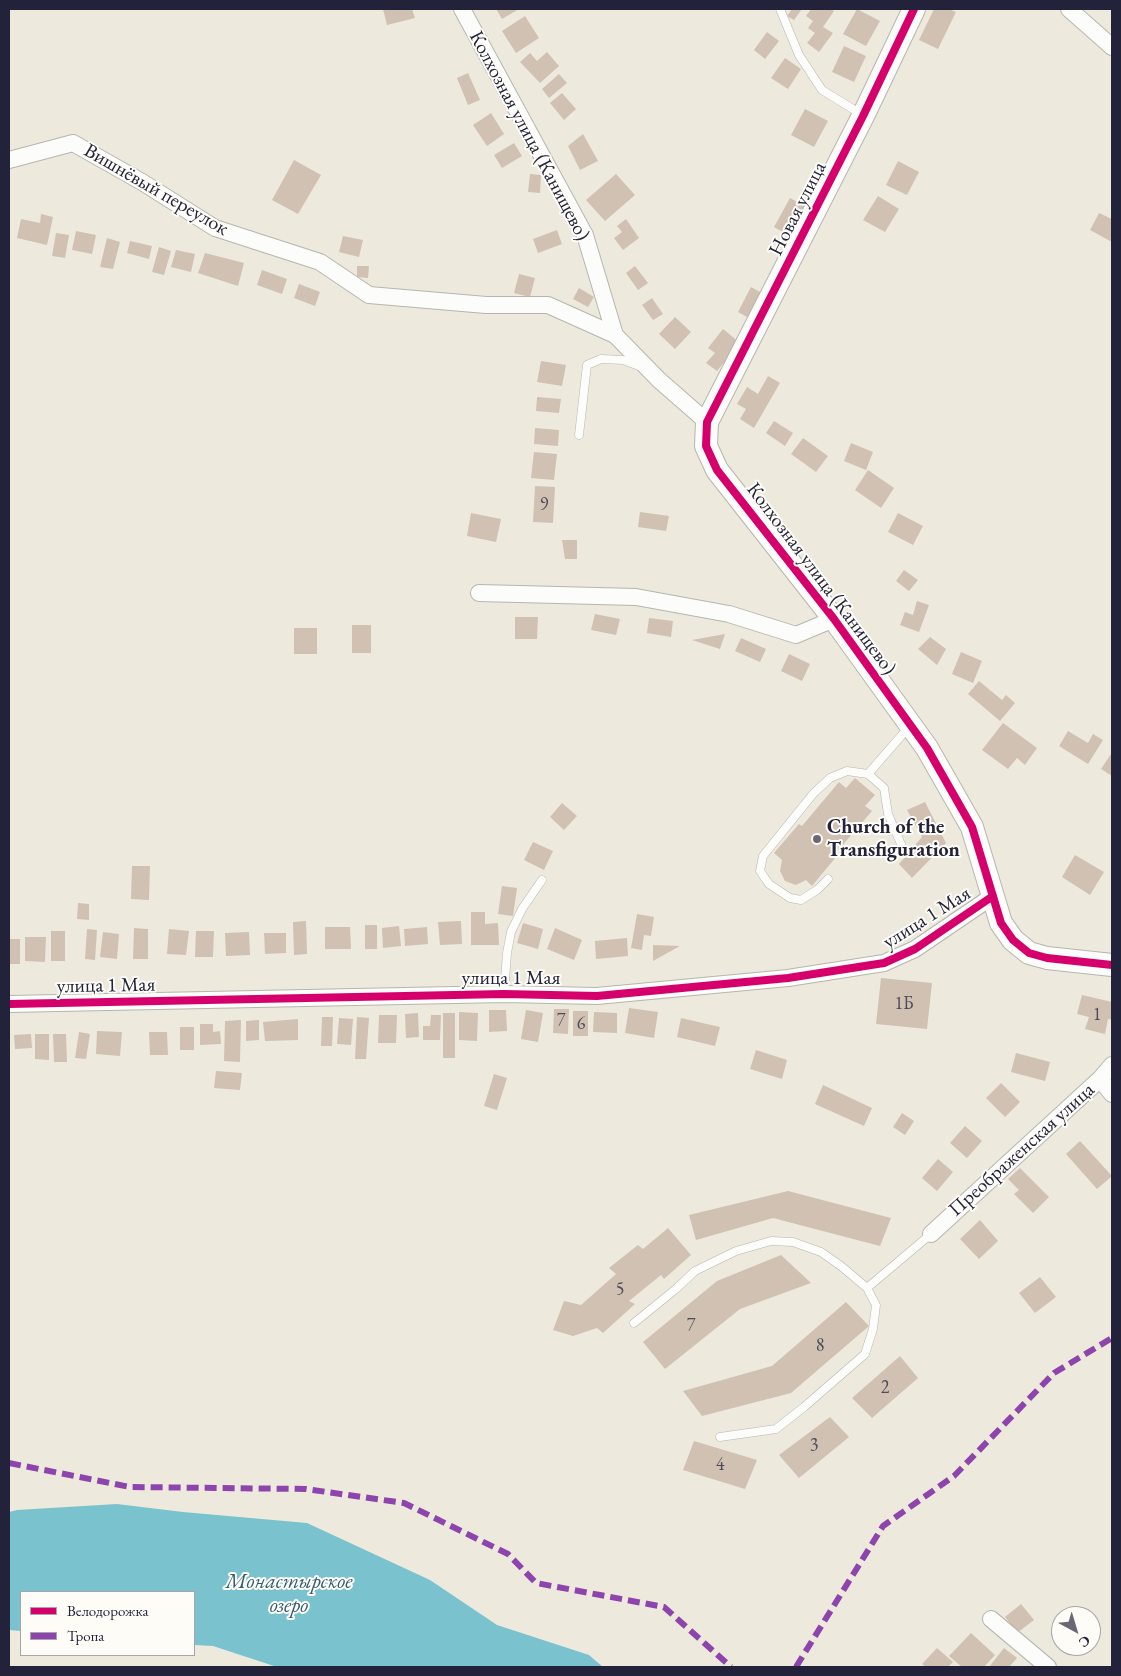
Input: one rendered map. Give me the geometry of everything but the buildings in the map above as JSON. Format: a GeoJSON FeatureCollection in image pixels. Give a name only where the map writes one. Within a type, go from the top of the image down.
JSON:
{"type":"FeatureCollection","features":[{"type":"Feature","properties":{"kind":"street","name":"Колхозная улица (Канищево)"},"geometry":{"type":"LineString","coordinates":[[462,9],[584,235],[615,334],[650,370],[707,422],[706,446],[717,470],[834,619],[926,748],[972,827],[993,896]]}},
{"type":"Feature","properties":{"kind":"street","name":"Новая улица"},"geometry":{"type":"LineString","coordinates":[[707,422],[863,116],[914,9]]}},
{"type":"Feature","properties":{"kind":"street"},"geometry":{"type":"LineString","coordinates":[[1069,9],[1112,47]]}},
{"type":"Feature","properties":{"kind":"street","name":"Вишнёвый переулок"},"geometry":{"type":"LineString","coordinates":[[9,160],[73,143],[142,182],[215,228],[320,262],[369,295],[486,305],[548,305],[615,334]]}},
{"type":"Feature","properties":{"kind":"street"},"geometry":{"type":"LineString","coordinates":[[479,593],[636,597],[729,614],[796,635],[834,619]]}},
{"type":"Feature","properties":{"kind":"street"},"geometry":{"type":"LineString","coordinates":[[993,896],[1001,924],[1013,940],[1028,953],[1047,958],[1112,965]]}},
{"type":"Feature","properties":{"kind":"street","name":"улица 1 Мая"},"geometry":{"type":"LineString","coordinates":[[9,1004],[504,994],[597,996],[788,978],[884,964],[915,949],[993,896]]}},
{"type":"Feature","properties":{"kind":"street","name":"Преображенская улица"},"geometry":{"type":"LineString","coordinates":[[930,1234],[1100,1080],[1112,1065]]}},
{"type":"Feature","properties":{"kind":"street"},"geometry":{"type":"LineString","coordinates":[[1100,1080],[1112,1094]]}},
{"type":"Feature","properties":{"kind":"street"},"geometry":{"type":"LineString","coordinates":[[991,1619],[1048,1667]]}},
{"type":"Feature","properties":{"kind":"lane"},"geometry":{"type":"LineString","coordinates":[[780,9],[799,55],[822,90],[863,116]]}},
{"type":"Feature","properties":{"kind":"lane"},"geometry":{"type":"LineString","coordinates":[[578,435],[586,364],[601,359],[623,360],[650,370]]}},
{"type":"Feature","properties":{"kind":"lane"},"geometry":{"type":"LineString","coordinates":[[868,774],[910,726]]}},
{"type":"Feature","properties":{"kind":"lane"},"geometry":{"type":"LineString","coordinates":[[828,879],[817,890],[801,900],[790,898],[769,884],[760,871],[763,856],[813,794],[830,778],[847,771],[868,774],[884,788],[888,814],[901,844]]}},
{"type":"Feature","properties":{"kind":"lane"},"geometry":{"type":"LineString","coordinates":[[504,994],[507,953],[511,932],[522,909],[542,880]]}},
{"type":"Feature","properties":{"kind":"lane"},"geometry":{"type":"LineString","coordinates":[[866,1288],[930,1234]]}},
{"type":"Feature","properties":{"kind":"lane"},"geometry":{"type":"LineString","coordinates":[[634,1323],[695,1271],[736,1251],[771,1241],[793,1242],[821,1252],[842,1266],[866,1288],[876,1305],[873,1330],[864,1354],[776,1429],[720,1437]]}},
{"type":"Feature","properties":{"kind":"water","name":"Монастырское озеро"},"geometry":{"type":"Polygon","coordinates":[[[117,1504],[307,1523],[430,1580],[497,1625],[589,1655],[603,1667],[277,1667],[213,1646],[195,1645],[195,1591],[20,1591],[20,1631],[9,1630],[9,1512],[117,1504]]]}},
{"type":"Feature","properties":{"kind":"marked path"},"geometry":{"type":"LineString","coordinates":[[796,1667],[883,1526],[954,1476],[1054,1373],[1112,1338]]}},
{"type":"Feature","properties":{"kind":"marked path"},"geometry":{"type":"LineString","coordinates":[[9,1463],[130,1487],[306,1489],[404,1503],[508,1554],[536,1583],[664,1607],[731,1667]]}},
{"type":"Feature","properties":{"kind":"cycle path"},"geometry":{"type":"LineString","coordinates":[[914,9],[863,116],[707,422],[706,446],[717,470],[834,619],[927,748],[972,827],[1001,923],[1013,940],[1029,953],[1047,958],[1112,965]]}},
{"type":"Feature","properties":{"kind":"cycle path"},"geometry":{"type":"LineString","coordinates":[[9,1004],[504,994],[597,996],[788,978],[884,963],[915,949],[993,896]]}},
{"type":"Feature","properties":{"kind":"place","name":"Church of the Transfiguration"},"geometry":{"type":"Point","coordinates":[817,839]}}]}
